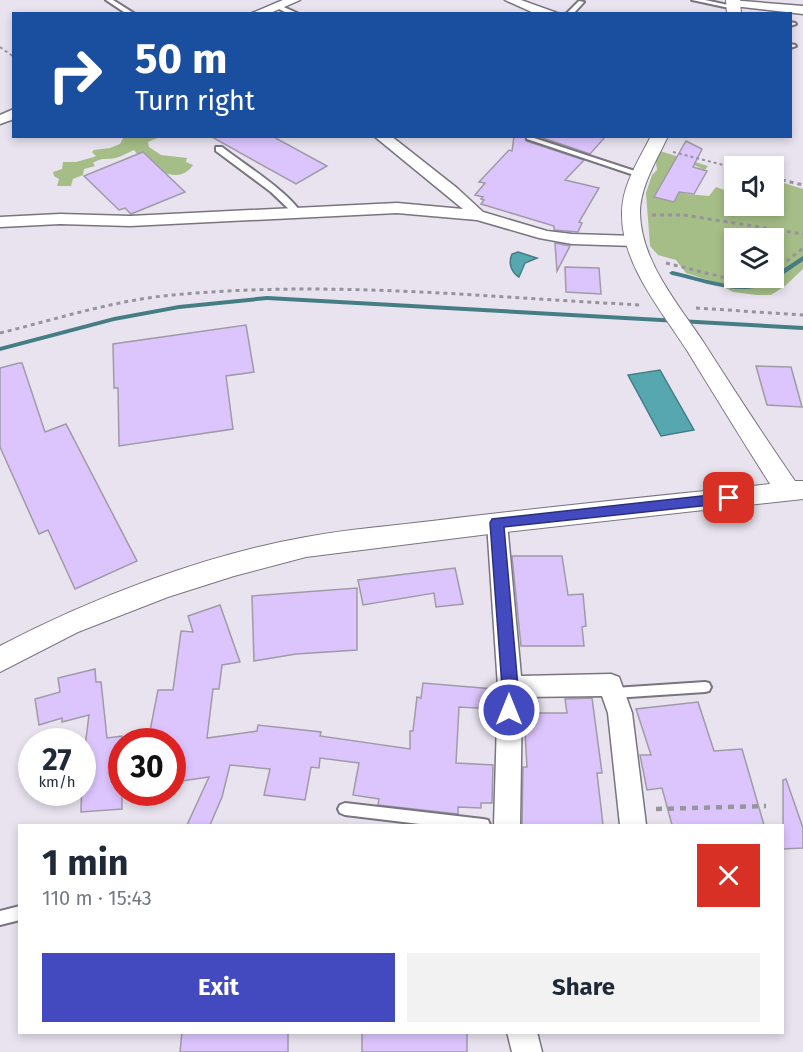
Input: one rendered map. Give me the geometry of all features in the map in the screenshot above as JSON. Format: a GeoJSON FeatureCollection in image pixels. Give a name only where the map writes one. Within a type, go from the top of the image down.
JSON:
{"type":"FeatureCollection","features":[{"type":"Feature","properties":{"kind":"street"},"geometry":{"type":"LineString","coordinates":[[511,0],[545,12]]}},
{"type":"Feature","properties":{"kind":"street"},"geometry":{"type":"LineString","coordinates":[[261,12],[284,2]]}},
{"type":"Feature","properties":{"kind":"street"},"geometry":{"type":"LineString","coordinates":[[734,6],[803,10]]}},
{"type":"Feature","properties":{"kind":"street"},"geometry":{"type":"LineString","coordinates":[[381,138],[452,191],[478,215]]}},
{"type":"Feature","properties":{"kind":"street"},"geometry":{"type":"LineString","coordinates":[[0,660],[68,624],[161,588],[234,565],[306,547],[497,523],[796,491],[687,334],[644,261],[635,241],[632,218],[633,196],[640,174],[658,142]]}},
{"type":"Feature","properties":{"kind":"street"},"geometry":{"type":"LineString","coordinates":[[0,222],[60,219],[130,221],[296,211],[397,208],[478,215],[545,235],[572,239],[635,241]]}},
{"type":"Feature","properties":{"kind":"street"},"geometry":{"type":"LineString","coordinates":[[497,523],[510,687],[507,824]]}},
{"type":"Feature","properties":{"kind":"street"},"geometry":{"type":"LineString","coordinates":[[510,687],[611,685],[620,713],[632,817]]}},
{"type":"Feature","properties":{"kind":"street"},"geometry":{"type":"LineString","coordinates":[[523,1034],[528,1052]]}},
{"type":"Feature","properties":{"kind":"lane"},"geometry":{"type":"LineString","coordinates":[[109,0],[129,12]]}},
{"type":"Feature","properties":{"kind":"lane"},"geometry":{"type":"LineString","coordinates":[[695,0],[734,6]]}},
{"type":"Feature","properties":{"kind":"lane"},"geometry":{"type":"LineString","coordinates":[[571,12],[581,3]]}},
{"type":"Feature","properties":{"kind":"lane"},"geometry":{"type":"LineString","coordinates":[[529,138],[640,174]]}},
{"type":"Feature","properties":{"kind":"lane"},"geometry":{"type":"LineString","coordinates":[[219,149],[294,205],[296,211]]}},
{"type":"Feature","properties":{"kind":"lane"},"geometry":{"type":"LineString","coordinates":[[614,693],[705,687]]}},
{"type":"Feature","properties":{"kind":"lane"},"geometry":{"type":"LineString","coordinates":[[345,808],[475,824]]}},
{"type":"Feature","properties":{"kind":"lane"},"geometry":{"type":"LineString","coordinates":[[0,918],[18,914]]}},
{"type":"Feature","properties":{"kind":"path"},"geometry":{"type":"LineString","coordinates":[[658,142],[724,164]]}},
{"type":"Feature","properties":{"kind":"path"},"geometry":{"type":"LineString","coordinates":[[784,181],[803,186]]}},
{"type":"Feature","properties":{"kind":"path"},"geometry":{"type":"LineString","coordinates":[[632,218],[662,214],[684,215],[803,234]]}},
{"type":"Feature","properties":{"kind":"path"},"geometry":{"type":"LineString","coordinates":[[784,263],[803,248]]}},
{"type":"Feature","properties":{"kind":"path"},"geometry":{"type":"LineString","coordinates":[[644,261],[685,267],[724,277]]}},
{"type":"Feature","properties":{"kind":"path"},"geometry":{"type":"LineString","coordinates":[[0,333],[117,304],[171,296],[263,289],[348,290],[803,315]]}},
{"type":"Feature","properties":{"kind":"path"},"geometry":{"type":"LineString","coordinates":[[632,817],[766,806]]}},
{"type":"Feature","properties":{"kind":"green space"},"geometry":{"type":"Polygon","coordinates":[[[123,138],[158,138],[148,142],[149,147],[161,155],[187,158],[186,162],[193,165],[187,172],[171,175],[154,168],[134,150],[119,157],[96,161],[93,163],[95,166],[84,169],[83,175],[73,179],[71,186],[57,186],[59,179],[54,176],[53,172],[62,169],[63,162],[76,162],[94,157],[96,156],[92,152],[94,150],[120,144],[123,138]]]}},
{"type":"Feature","properties":{"kind":"green space"},"geometry":{"type":"Polygon","coordinates":[[[660,151],[708,166],[705,170],[694,165],[667,184],[686,194],[709,196],[716,187],[724,190],[724,216],[784,216],[784,183],[803,189],[803,269],[784,287],[784,228],[724,228],[724,287],[686,273],[676,260],[658,255],[650,246],[646,193],[652,175],[657,170],[655,155],[660,151]]]}},
{"type":"Feature","properties":{"kind":"green space"},"geometry":{"type":"Polygon","coordinates":[[[725,288],[782,288],[771,295],[733,292],[725,288]]]}},
{"type":"Feature","properties":{"kind":"water"},"geometry":{"type":"Polygon","coordinates":[[[518,252],[537,258],[525,263],[519,277],[514,273],[510,264],[512,254],[518,252]]]}},
{"type":"Feature","properties":{"kind":"water"},"geometry":{"type":"Polygon","coordinates":[[[660,370],[694,430],[661,436],[628,375],[660,370]]]}},
{"type":"Feature","properties":{"kind":"building"},"geometry":{"type":"Polygon","coordinates":[[[214,138],[276,138],[327,166],[296,184],[214,138]]]}},
{"type":"Feature","properties":{"kind":"building"},"geometry":{"type":"Polygon","coordinates":[[[514,138],[525,138],[526,141],[584,160],[565,180],[599,188],[579,222],[582,223],[578,232],[554,230],[554,226],[481,204],[483,197],[475,195],[485,183],[479,182],[509,150],[512,151],[514,138]]]}},
{"type":"Feature","properties":{"kind":"building"},"geometry":{"type":"Polygon","coordinates":[[[543,138],[604,138],[590,154],[543,138]]]}},
{"type":"Feature","properties":{"kind":"building"},"geometry":{"type":"Polygon","coordinates":[[[686,141],[702,149],[693,167],[707,171],[694,194],[679,192],[674,202],[654,197],[686,141]]]}},
{"type":"Feature","properties":{"kind":"building"},"geometry":{"type":"Polygon","coordinates":[[[143,152],[185,192],[131,214],[125,208],[119,210],[84,176],[143,152]]]}},
{"type":"Feature","properties":{"kind":"building"},"geometry":{"type":"Polygon","coordinates":[[[555,243],[570,246],[557,271],[555,243]]]}},
{"type":"Feature","properties":{"kind":"building"},"geometry":{"type":"Polygon","coordinates":[[[565,267],[599,268],[601,294],[566,292],[565,267]]]}},
{"type":"Feature","properties":{"kind":"building"},"geometry":{"type":"Polygon","coordinates":[[[246,325],[254,372],[226,376],[233,429],[119,446],[118,388],[114,388],[113,344],[246,325]]]}},
{"type":"Feature","properties":{"kind":"building"},"geometry":{"type":"Polygon","coordinates":[[[22,363],[45,432],[66,424],[137,561],[75,589],[48,530],[39,534],[0,447],[0,368],[22,363]]]}},
{"type":"Feature","properties":{"kind":"building"},"geometry":{"type":"Polygon","coordinates":[[[756,366],[791,367],[802,407],[767,405],[756,366]]]}},
{"type":"Feature","properties":{"kind":"building"},"geometry":{"type":"Polygon","coordinates":[[[512,556],[562,556],[568,595],[583,594],[586,626],[582,627],[584,646],[521,646],[512,556]]]}},
{"type":"Feature","properties":{"kind":"building"},"geometry":{"type":"Polygon","coordinates":[[[455,568],[463,604],[436,607],[434,593],[363,605],[358,580],[455,568]]]}},
{"type":"Feature","properties":{"kind":"building"},"geometry":{"type":"Polygon","coordinates":[[[357,588],[357,650],[296,654],[254,661],[252,596],[357,588]]]}},
{"type":"Feature","properties":{"kind":"building"},"geometry":{"type":"Polygon","coordinates":[[[220,605],[240,662],[222,665],[219,689],[213,689],[207,738],[257,731],[258,725],[321,732],[320,736],[410,749],[410,731],[413,731],[417,697],[421,698],[423,683],[494,689],[494,709],[459,707],[456,763],[493,765],[492,803],[481,803],[481,808],[458,807],[458,814],[378,805],[379,799],[353,795],[359,763],[320,758],[319,768],[311,767],[305,800],[264,795],[270,769],[230,765],[222,797],[210,824],[187,824],[209,777],[186,780],[186,728],[151,728],[158,690],[173,690],[181,631],[193,632],[188,616],[220,605]]]}},
{"type":"Feature","properties":{"kind":"building"},"geometry":{"type":"Polygon","coordinates":[[[95,669],[96,682],[101,682],[108,738],[108,806],[122,806],[122,809],[81,812],[81,806],[96,806],[96,728],[87,728],[89,715],[62,722],[62,718],[39,725],[35,699],[60,692],[58,678],[95,669]]]}},
{"type":"Feature","properties":{"kind":"building"},"geometry":{"type":"Polygon","coordinates":[[[592,698],[602,773],[597,773],[603,824],[522,824],[523,767],[527,767],[524,713],[567,713],[565,699],[592,698]]]}},
{"type":"Feature","properties":{"kind":"building"},"geometry":{"type":"Polygon","coordinates":[[[698,702],[714,751],[742,749],[764,824],[672,824],[662,788],[647,790],[640,755],[651,755],[636,709],[698,702]]]}},
{"type":"Feature","properties":{"kind":"building"},"geometry":{"type":"Polygon","coordinates":[[[786,779],[803,828],[803,848],[784,849],[783,780],[786,779]]]}},
{"type":"Feature","properties":{"kind":"building"},"geometry":{"type":"Polygon","coordinates":[[[182,1034],[288,1034],[288,1052],[180,1052],[182,1034]]]}},
{"type":"Feature","properties":{"kind":"building"},"geometry":{"type":"Polygon","coordinates":[[[362,1034],[467,1034],[467,1052],[362,1052],[362,1034]]]}},
{"type":"Feature","properties":{"kind":"waterway"},"geometry":{"type":"LineString","coordinates":[[672,273],[727,286],[753,286],[783,272],[803,258]]}},
{"type":"Feature","properties":{"kind":"waterway"},"geometry":{"type":"LineString","coordinates":[[0,349],[114,319],[179,307],[267,298],[803,328]]}},
{"type":"Feature","properties":{"kind":"route"},"geometry":{"type":"LineString","coordinates":[[509,710],[510,687],[497,523],[729,498]]}}]}
